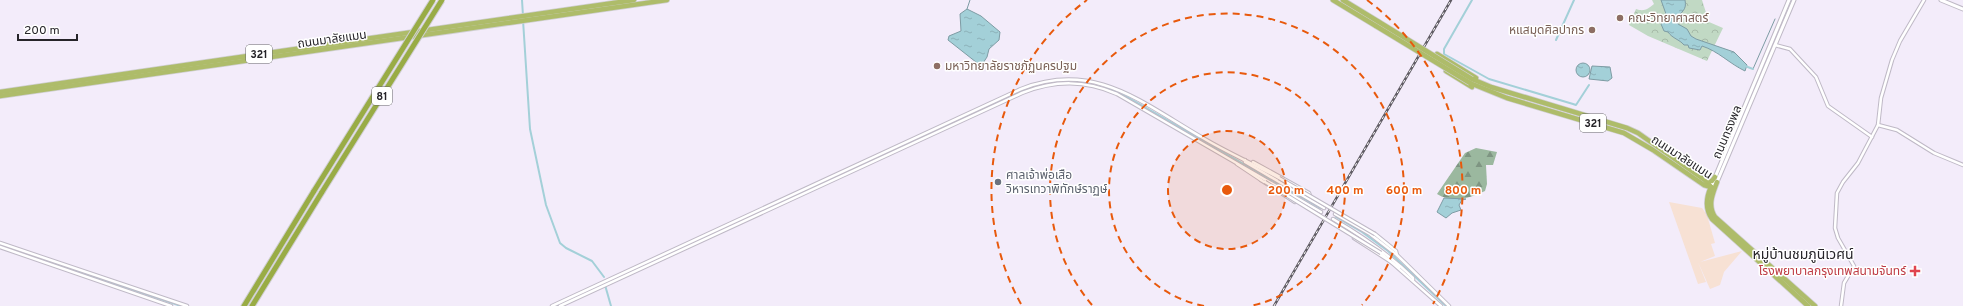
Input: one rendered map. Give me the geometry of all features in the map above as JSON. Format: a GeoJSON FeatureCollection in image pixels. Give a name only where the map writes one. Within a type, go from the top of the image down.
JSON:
{"type":"FeatureCollection","features":[{"type":"Feature","properties":{"kind":"highway","name":"81"},"geometry":{"type":"LineString","coordinates":[[244,306],[433,0]]}},
{"type":"Feature","properties":{"kind":"highway","name":"81"},"geometry":{"type":"LineString","coordinates":[[252,306],[442,0]]}},
{"type":"Feature","properties":{"kind":"highway","name":"ถนนมาลัยแมน"},"geometry":{"type":"LineString","coordinates":[[0,96],[37,89],[634,0]]}},
{"type":"Feature","properties":{"kind":"highway","name":"ถนนมาลัยแมน"},"geometry":{"type":"LineString","coordinates":[[0,92],[37,89],[531,21],[667,0]]}},
{"type":"Feature","properties":{"kind":"highway","name":"ถนนมาลัยแมน"},"geometry":{"type":"LineString","coordinates":[[1333,0],[1377,24],[1490,92],[1624,133],[1711,187]]}},
{"type":"Feature","properties":{"kind":"highway","name":"ถนนมาลัยแมน"},"geometry":{"type":"LineString","coordinates":[[1343,0],[1377,24]]}},
{"type":"Feature","properties":{"kind":"highway"},"geometry":{"type":"LineString","coordinates":[[1437,54],[1477,79],[1510,93]]}},
{"type":"Feature","properties":{"kind":"highway"},"geometry":{"type":"LineString","coordinates":[[1426,58],[1480,91],[1529,104]]}},
{"type":"Feature","properties":{"kind":"highway","name":"ถนนมาลัยแมน"},"geometry":{"type":"LineString","coordinates":[[1471,81],[1628,128],[1638,133],[1705,183]]}},
{"type":"Feature","properties":{"kind":"highway"},"geometry":{"type":"LineString","coordinates":[[1710,194],[1705,183],[1716,180]]}},
{"type":"Feature","properties":{"kind":"highway"},"geometry":{"type":"LineString","coordinates":[[1711,187],[1716,180]]}},
{"type":"Feature","properties":{"kind":"highway","name":"ถนนทรงพล"},"geometry":{"type":"LineString","coordinates":[[1716,180],[1710,194],[1712,211],[1719,221],[1814,306]]}},
{"type":"Feature","properties":{"kind":"highway","name":"ถนนทรงพล"},"geometry":{"type":"LineString","coordinates":[[1711,187],[1707,210],[1712,220],[1808,306]]}},
{"type":"Feature","properties":{"kind":"main road","name":"ถนนทรงพล"},"geometry":{"type":"LineString","coordinates":[[1716,180],[1789,0]]}},
{"type":"Feature","properties":{"kind":"main road","name":"ถนนทรงพล"},"geometry":{"type":"LineString","coordinates":[[1716,180],[1794,0]]}},
{"type":"Feature","properties":{"kind":"main road"},"geometry":{"type":"LineString","coordinates":[[1941,0],[1963,9]]}},
{"type":"Feature","properties":{"kind":"main road"},"geometry":{"type":"LineString","coordinates":[[1771,42],[1775,44]]}},
{"type":"Feature","properties":{"kind":"street"},"geometry":{"type":"LineString","coordinates":[[1840,306],[1844,283],[1854,266],[1836,231],[1834,215],[1837,193],[1843,182],[1857,165],[1878,125],[1880,98],[1892,60],[1900,40],[1924,0]]}},
{"type":"Feature","properties":{"kind":"street"},"geometry":{"type":"LineString","coordinates":[[1775,44],[1790,49],[1816,77],[1828,106],[1844,115],[1872,137]]}},
{"type":"Feature","properties":{"kind":"street"},"geometry":{"type":"LineString","coordinates":[[552,306],[1021,88],[1042,81],[1059,79],[1082,79],[1109,86],[1215,146],[1279,178],[1375,234],[1396,251],[1397,255]]}},
{"type":"Feature","properties":{"kind":"street"},"geometry":{"type":"LineString","coordinates":[[560,306],[1022,92],[1052,84],[1081,83],[1117,94],[1321,212]]}},
{"type":"Feature","properties":{"kind":"street"},"geometry":{"type":"LineString","coordinates":[[1878,125],[1897,130],[1934,153],[1963,166]]}},
{"type":"Feature","properties":{"kind":"street"},"geometry":{"type":"LineString","coordinates":[[1241,158],[1272,171],[1309,193],[1311,200]]}},
{"type":"Feature","properties":{"kind":"street"},"geometry":{"type":"LineString","coordinates":[[1230,159],[1244,171],[1265,182],[1381,253],[1399,267],[1441,306]]}},
{"type":"Feature","properties":{"kind":"street"},"geometry":{"type":"LineString","coordinates":[[1245,160],[1245,162],[1324,208]]}},
{"type":"Feature","properties":{"kind":"street"},"geometry":{"type":"LineString","coordinates":[[1261,180],[1319,216]]}},
{"type":"Feature","properties":{"kind":"street"},"geometry":{"type":"LineString","coordinates":[[1317,204],[1326,204]]}},
{"type":"Feature","properties":{"kind":"street"},"geometry":{"type":"LineString","coordinates":[[1315,214],[1317,210]]}},
{"type":"Feature","properties":{"kind":"street"},"geometry":{"type":"LineString","coordinates":[[1335,214],[1370,234],[1397,255],[1449,306]]}},
{"type":"Feature","properties":{"kind":"street"},"geometry":{"type":"LineString","coordinates":[[1333,219],[1377,246],[1404,269],[1413,278],[1413,280]]}},
{"type":"Feature","properties":{"kind":"street"},"geometry":{"type":"LineString","coordinates":[[1330,223],[1399,267]]}},
{"type":"Feature","properties":{"kind":"street"},"geometry":{"type":"LineString","coordinates":[[0,242],[187,306]]}},
{"type":"Feature","properties":{"kind":"street"},"geometry":{"type":"LineString","coordinates":[[0,247],[171,306]]}},
{"type":"Feature","properties":{"kind":"shaded area"},"geometry":{"type":"Polygon","coordinates":[[[1669,202],[1702,208],[1707,215],[1715,243],[1711,244],[1715,256],[1700,262],[1742,251],[1724,272],[1720,285],[1710,289],[1698,262],[1706,282],[1698,284],[1669,202]]]}},
{"type":"Feature","properties":{"kind":"green space"},"geometry":{"type":"Polygon","coordinates":[[[1652,0],[1702,0],[1709,22],[1723,28],[1707,61],[1648,36],[1629,25],[1636,9],[1648,9],[1654,4],[1652,0]]]}},
{"type":"Feature","properties":{"kind":"green space"},"geometry":{"type":"Polygon","coordinates":[[[1476,148],[1497,152],[1493,165],[1486,165],[1487,184],[1485,191],[1461,199],[1449,199],[1437,194],[1465,153],[1476,148]]]}},
{"type":"Feature","properties":{"kind":"water"},"geometry":{"type":"Polygon","coordinates":[[[1661,0],[1685,0],[1685,8],[1676,19],[1678,24],[1687,29],[1691,36],[1696,39],[1734,52],[1747,65],[1745,71],[1708,48],[1702,46],[1700,50],[1689,48],[1688,45],[1684,45],[1668,32],[1664,31],[1661,24],[1663,22],[1662,18],[1666,14],[1661,0]]]}},
{"type":"Feature","properties":{"kind":"water"},"geometry":{"type":"Polygon","coordinates":[[[967,9],[981,16],[1000,32],[999,40],[989,49],[987,57],[981,66],[948,40],[949,36],[961,31],[960,14],[967,9]]]}},
{"type":"Feature","properties":{"kind":"water"},"geometry":{"type":"Polygon","coordinates":[[[1580,63],[1586,63],[1590,67],[1590,73],[1586,77],[1580,77],[1576,73],[1576,67],[1580,63]]]}},
{"type":"Feature","properties":{"kind":"water"},"geometry":{"type":"Polygon","coordinates":[[[1592,66],[1610,67],[1612,78],[1608,81],[1589,79],[1592,66]]]}},
{"type":"Feature","properties":{"kind":"water"},"geometry":{"type":"Polygon","coordinates":[[[1444,198],[1466,199],[1462,200],[1459,205],[1461,210],[1452,213],[1446,218],[1437,212],[1444,198]]]}},
{"type":"Feature","properties":{"kind":"waterway"},"geometry":{"type":"LineString","coordinates":[[522,0],[523,16]]}},
{"type":"Feature","properties":{"kind":"waterway"},"geometry":{"type":"LineString","coordinates":[[967,9],[970,0]]}},
{"type":"Feature","properties":{"kind":"waterway"},"geometry":{"type":"LineString","coordinates":[[1472,0],[1444,49],[1444,54],[1489,79],[1576,105],[1589,85]]}},
{"type":"Feature","properties":{"kind":"waterway"},"geometry":{"type":"LineString","coordinates":[[1556,40],[1574,0]]}},
{"type":"Feature","properties":{"kind":"waterway"},"geometry":{"type":"LineString","coordinates":[[1753,69],[1775,19]]}},
{"type":"Feature","properties":{"kind":"waterway"},"geometry":{"type":"LineString","coordinates":[[523,20],[530,129],[546,205],[560,243],[566,248],[592,261],[604,277]]}},
{"type":"Feature","properties":{"kind":"waterway"},"geometry":{"type":"LineString","coordinates":[[1745,66],[1753,69]]}},
{"type":"Feature","properties":{"kind":"waterway"},"geometry":{"type":"LineString","coordinates":[[1105,87],[1129,98],[1320,208]]}},
{"type":"Feature","properties":{"kind":"waterway"},"geometry":{"type":"LineString","coordinates":[[556,306],[1029,88]]}},
{"type":"Feature","properties":{"kind":"waterway"},"geometry":{"type":"LineString","coordinates":[[1336,217],[1362,232],[1388,251],[1446,306]]}},
{"type":"Feature","properties":{"kind":"waterway"},"geometry":{"type":"LineString","coordinates":[[0,245],[181,306]]}},
{"type":"Feature","properties":{"kind":"waterway"},"geometry":{"type":"LineString","coordinates":[[605,285],[611,306]]}},
{"type":"Feature","properties":{"kind":"railway"},"geometry":{"type":"LineString","coordinates":[[1274,306],[1451,0]]}},
{"type":"Feature","properties":{"kind":"place","name":"คณะวิทยาศาสตร์"},"geometry":{"type":"Point","coordinates":[1620,18]}},
{"type":"Feature","properties":{"kind":"place","name":"หแสมุดศิลปากร"},"geometry":{"type":"Point","coordinates":[1592,30]}},
{"type":"Feature","properties":{"kind":"place","name":"มหาวิทยาลัยราชภัฏนครปฐม"},"geometry":{"type":"Point","coordinates":[937,66]}},
{"type":"Feature","properties":{"kind":"place","name":"ศาลเจ้าพ่อเสือ วิหารเทวาพิทักษ์ราฏษ์"},"geometry":{"type":"Point","coordinates":[998,182]}},
{"type":"Feature","properties":{"kind":"place","name":"โรงพยาบาลกรุงเทพสนามจันทร์"},"geometry":{"type":"Point","coordinates":[1915,271]}},
{"type":"Feature","properties":{"kind":"district","name":"หมู่บ้านชมภูนิเวศน์"},"geometry":{"type":"Point","coordinates":[1803,254]}}]}
